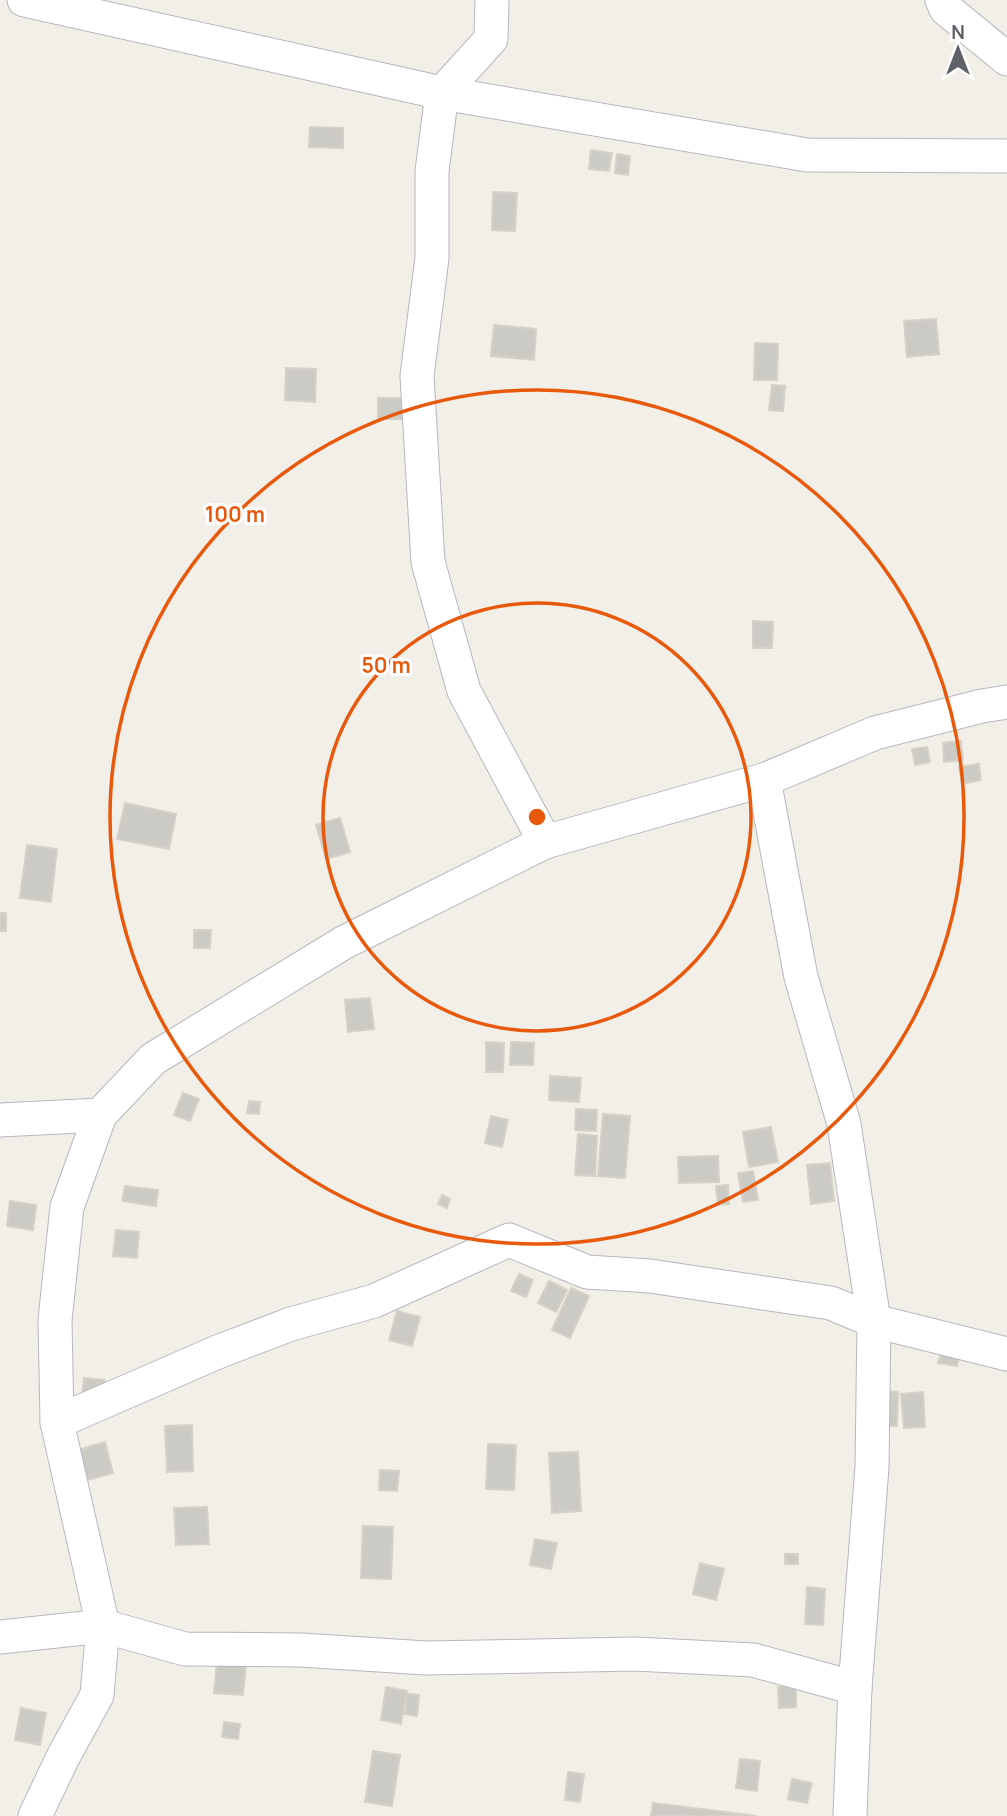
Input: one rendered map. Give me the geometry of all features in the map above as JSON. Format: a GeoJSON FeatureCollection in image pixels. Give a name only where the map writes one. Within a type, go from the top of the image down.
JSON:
{"type":"FeatureCollection","features":[{"type":"Feature","properties":{"kind":"street"},"geometry":{"type":"LineString","coordinates":[[24,0],[443,93],[807,155],[1007,156]]}},
{"type":"Feature","properties":{"kind":"street"},"geometry":{"type":"LineString","coordinates":[[492,0],[492,38],[443,93],[432,171],[432,258],[417,376],[428,562],[464,691],[545,842]]}},
{"type":"Feature","properties":{"kind":"street"},"geometry":{"type":"LineString","coordinates":[[942,0],[946,9],[1007,60]]}},
{"type":"Feature","properties":{"kind":"street"},"geometry":{"type":"LineString","coordinates":[[35,1816],[97,1695],[103,1626],[57,1422],[55,1321],[66,1207],[100,1115],[153,1059],[343,943],[545,842],[764,780],[875,733],[1007,702]]}},
{"type":"Feature","properties":{"kind":"street"},"geometry":{"type":"LineString","coordinates":[[764,780],[801,977],[844,1124],[874,1321],[872,1467],[855,1688],[850,1816]]}},
{"type":"Feature","properties":{"kind":"street"},"geometry":{"type":"LineString","coordinates":[[0,1120],[100,1115]]}},
{"type":"Feature","properties":{"kind":"street"},"geometry":{"type":"LineString","coordinates":[[57,1422],[220,1351],[291,1324],[374,1301],[509,1240],[587,1272],[650,1276],[831,1303],[874,1321],[1007,1354]]}},
{"type":"Feature","properties":{"kind":"street"},"geometry":{"type":"LineString","coordinates":[[0,1636],[103,1626],[185,1649],[302,1650],[426,1658],[635,1654],[753,1660],[855,1688]]}},
{"type":"Feature","properties":{"kind":"building"},"geometry":{"type":"Polygon","coordinates":[[[310,127],[343,128],[343,148],[309,147],[310,127]]]}},
{"type":"Feature","properties":{"kind":"building"},"geometry":{"type":"Polygon","coordinates":[[[591,150],[612,153],[609,171],[589,169],[591,150]]]}},
{"type":"Feature","properties":{"kind":"building"},"geometry":{"type":"Polygon","coordinates":[[[617,154],[630,156],[628,175],[615,173],[617,154]]]}},
{"type":"Feature","properties":{"kind":"building"},"geometry":{"type":"Polygon","coordinates":[[[493,192],[517,193],[515,231],[492,230],[493,192]]]}},
{"type":"Feature","properties":{"kind":"building"},"geometry":{"type":"Polygon","coordinates":[[[936,319],[939,354],[907,357],[904,321],[936,319]]]}},
{"type":"Feature","properties":{"kind":"building"},"geometry":{"type":"Polygon","coordinates":[[[494,325],[536,329],[534,360],[491,356],[494,325]]]}},
{"type":"Feature","properties":{"kind":"building"},"geometry":{"type":"Polygon","coordinates":[[[755,343],[778,344],[777,380],[754,380],[755,343]]]}},
{"type":"Feature","properties":{"kind":"building"},"geometry":{"type":"Polygon","coordinates":[[[286,368],[316,369],[315,402],[285,400],[286,368]]]}},
{"type":"Feature","properties":{"kind":"building"},"geometry":{"type":"Polygon","coordinates":[[[772,385],[785,386],[783,411],[769,410],[772,385]]]}},
{"type":"Feature","properties":{"kind":"building"},"geometry":{"type":"Polygon","coordinates":[[[378,398],[410,398],[410,419],[378,419],[378,398]]]}},
{"type":"Feature","properties":{"kind":"building"},"geometry":{"type":"Polygon","coordinates":[[[753,621],[773,622],[772,648],[753,648],[753,621]]]}},
{"type":"Feature","properties":{"kind":"building"},"geometry":{"type":"Polygon","coordinates":[[[961,741],[963,760],[944,762],[943,743],[961,741]]]}},
{"type":"Feature","properties":{"kind":"building"},"geometry":{"type":"Polygon","coordinates":[[[927,747],[930,762],[915,765],[912,749],[927,747]]]}},
{"type":"Feature","properties":{"kind":"building"},"geometry":{"type":"Polygon","coordinates":[[[979,764],[981,780],[962,784],[959,767],[979,764]]]}},
{"type":"Feature","properties":{"kind":"building"},"geometry":{"type":"Polygon","coordinates":[[[125,803],[176,814],[169,849],[117,839],[125,803]]]}},
{"type":"Feature","properties":{"kind":"building"},"geometry":{"type":"Polygon","coordinates":[[[340,818],[350,852],[326,859],[316,825],[340,818]]]}},
{"type":"Feature","properties":{"kind":"building"},"geometry":{"type":"Polygon","coordinates":[[[27,845],[57,849],[51,902],[20,898],[27,845]]]}},
{"type":"Feature","properties":{"kind":"building"},"geometry":{"type":"Polygon","coordinates":[[[0,913],[6,913],[6,931],[0,931],[0,913]]]}},
{"type":"Feature","properties":{"kind":"building"},"geometry":{"type":"Polygon","coordinates":[[[194,930],[211,930],[210,948],[194,948],[194,930]]]}},
{"type":"Feature","properties":{"kind":"building"},"geometry":{"type":"Polygon","coordinates":[[[370,998],[374,1029],[348,1032],[345,1000],[370,998]]]}},
{"type":"Feature","properties":{"kind":"building"},"geometry":{"type":"Polygon","coordinates":[[[486,1042],[504,1043],[503,1072],[486,1072],[486,1042]]]}},
{"type":"Feature","properties":{"kind":"building"},"geometry":{"type":"Polygon","coordinates":[[[511,1042],[534,1043],[533,1065],[510,1065],[511,1042]]]}},
{"type":"Feature","properties":{"kind":"building"},"geometry":{"type":"Polygon","coordinates":[[[550,1076],[581,1078],[579,1102],[549,1100],[550,1076]]]}},
{"type":"Feature","properties":{"kind":"building"},"geometry":{"type":"Polygon","coordinates":[[[183,1093],[199,1099],[190,1121],[174,1115],[183,1093]]]}},
{"type":"Feature","properties":{"kind":"building"},"geometry":{"type":"Polygon","coordinates":[[[249,1101],[260,1102],[259,1114],[247,1113],[249,1101]]]}},
{"type":"Feature","properties":{"kind":"building"},"geometry":{"type":"Polygon","coordinates":[[[576,1109],[597,1110],[596,1131],[575,1130],[576,1109]]]}},
{"type":"Feature","properties":{"kind":"building"},"geometry":{"type":"Polygon","coordinates":[[[603,1114],[630,1116],[625,1178],[598,1176],[603,1114]]]}},
{"type":"Feature","properties":{"kind":"building"},"geometry":{"type":"Polygon","coordinates":[[[491,1116],[508,1120],[502,1147],[485,1143],[491,1116]]]}},
{"type":"Feature","properties":{"kind":"building"},"geometry":{"type":"Polygon","coordinates":[[[771,1127],[778,1162],[749,1167],[743,1132],[771,1127]]]}},
{"type":"Feature","properties":{"kind":"building"},"geometry":{"type":"Polygon","coordinates":[[[578,1134],[597,1136],[595,1176],[575,1175],[578,1134]]]}},
{"type":"Feature","properties":{"kind":"building"},"geometry":{"type":"Polygon","coordinates":[[[718,1156],[719,1182],[679,1183],[678,1157],[718,1156]]]}},
{"type":"Feature","properties":{"kind":"building"},"geometry":{"type":"Polygon","coordinates":[[[830,1163],[834,1201],[811,1204],[807,1165],[830,1163]]]}},
{"type":"Feature","properties":{"kind":"building"},"geometry":{"type":"Polygon","coordinates":[[[753,1171],[758,1200],[743,1202],[738,1173],[753,1171]]]}},
{"type":"Feature","properties":{"kind":"building"},"geometry":{"type":"Polygon","coordinates":[[[728,1185],[729,1204],[718,1205],[716,1186],[728,1185]]]}},
{"type":"Feature","properties":{"kind":"building"},"geometry":{"type":"Polygon","coordinates":[[[125,1186],[158,1190],[156,1206],[122,1201],[125,1186]]]}},
{"type":"Feature","properties":{"kind":"building"},"geometry":{"type":"Polygon","coordinates":[[[442,1195],[450,1199],[447,1208],[438,1204],[442,1195]]]}},
{"type":"Feature","properties":{"kind":"building"},"geometry":{"type":"Polygon","coordinates":[[[10,1201],[36,1205],[33,1230],[7,1226],[10,1201]]]}},
{"type":"Feature","properties":{"kind":"building"},"geometry":{"type":"Polygon","coordinates":[[[116,1230],[139,1232],[137,1258],[113,1256],[116,1230]]]}},
{"type":"Feature","properties":{"kind":"building"},"geometry":{"type":"Polygon","coordinates":[[[519,1274],[533,1280],[526,1297],[511,1291],[519,1274]]]}},
{"type":"Feature","properties":{"kind":"building"},"geometry":{"type":"Polygon","coordinates":[[[549,1281],[567,1290],[556,1312],[538,1303],[549,1281]]]}},
{"type":"Feature","properties":{"kind":"building"},"geometry":{"type":"Polygon","coordinates":[[[571,1288],[589,1296],[570,1338],[552,1330],[571,1288]]]}},
{"type":"Feature","properties":{"kind":"building"},"geometry":{"type":"Polygon","coordinates":[[[397,1311],[420,1317],[412,1346],[389,1340],[397,1311]]]}},
{"type":"Feature","properties":{"kind":"building"},"geometry":{"type":"Polygon","coordinates":[[[941,1353],[959,1357],[957,1366],[938,1363],[941,1353]]]}},
{"type":"Feature","properties":{"kind":"building"},"geometry":{"type":"Polygon","coordinates":[[[84,1378],[105,1380],[103,1398],[82,1396],[84,1378]]]}},
{"type":"Feature","properties":{"kind":"building"},"geometry":{"type":"Polygon","coordinates":[[[877,1391],[898,1392],[897,1426],[877,1426],[877,1391]]]}},
{"type":"Feature","properties":{"kind":"building"},"geometry":{"type":"Polygon","coordinates":[[[923,1392],[925,1427],[904,1428],[901,1394],[923,1392]]]}},
{"type":"Feature","properties":{"kind":"building"},"geometry":{"type":"Polygon","coordinates":[[[192,1425],[193,1471],[167,1472],[165,1426],[192,1425]]]}},
{"type":"Feature","properties":{"kind":"building"},"geometry":{"type":"Polygon","coordinates":[[[105,1442],[113,1473],[84,1481],[75,1451],[105,1442]]]}},
{"type":"Feature","properties":{"kind":"building"},"geometry":{"type":"Polygon","coordinates":[[[488,1444],[516,1445],[514,1490],[486,1489],[488,1444]]]}},
{"type":"Feature","properties":{"kind":"building"},"geometry":{"type":"Polygon","coordinates":[[[578,1452],[581,1511],[552,1513],[549,1453],[578,1452]]]}},
{"type":"Feature","properties":{"kind":"building"},"geometry":{"type":"Polygon","coordinates":[[[380,1470],[399,1471],[397,1491],[379,1490],[380,1470]]]}},
{"type":"Feature","properties":{"kind":"building"},"geometry":{"type":"Polygon","coordinates":[[[207,1507],[209,1544],[176,1545],[174,1508],[207,1507]]]}},
{"type":"Feature","properties":{"kind":"building"},"geometry":{"type":"Polygon","coordinates":[[[363,1526],[393,1527],[391,1579],[361,1578],[363,1526]]]}},
{"type":"Feature","properties":{"kind":"building"},"geometry":{"type":"Polygon","coordinates":[[[535,1539],[557,1543],[551,1569],[530,1565],[535,1539]]]}},
{"type":"Feature","properties":{"kind":"building"},"geometry":{"type":"Polygon","coordinates":[[[785,1554],[798,1554],[798,1564],[785,1564],[785,1554]]]}},
{"type":"Feature","properties":{"kind":"building"},"geometry":{"type":"Polygon","coordinates":[[[700,1563],[724,1569],[716,1600],[693,1594],[700,1563]]]}},
{"type":"Feature","properties":{"kind":"building"},"geometry":{"type":"Polygon","coordinates":[[[807,1587],[825,1589],[823,1625],[805,1624],[807,1587]]]}},
{"type":"Feature","properties":{"kind":"building"},"geometry":{"type":"Polygon","coordinates":[[[217,1661],[246,1664],[243,1695],[214,1693],[217,1661]]]}},
{"type":"Feature","properties":{"kind":"building"},"geometry":{"type":"Polygon","coordinates":[[[386,1687],[407,1691],[401,1724],[381,1720],[386,1687]]]}},
{"type":"Feature","properties":{"kind":"building"},"geometry":{"type":"Polygon","coordinates":[[[778,1687],[796,1687],[796,1707],[779,1708],[778,1687]]]}},
{"type":"Feature","properties":{"kind":"building"},"geometry":{"type":"Polygon","coordinates":[[[407,1694],[419,1695],[417,1716],[405,1714],[407,1694]]]}},
{"type":"Feature","properties":{"kind":"building"},"geometry":{"type":"Polygon","coordinates":[[[21,1708],[46,1713],[40,1745],[15,1740],[21,1708]]]}},
{"type":"Feature","properties":{"kind":"building"},"geometry":{"type":"Polygon","coordinates":[[[224,1722],[240,1724],[238,1739],[222,1737],[224,1722]]]}},
{"type":"Feature","properties":{"kind":"building"},"geometry":{"type":"Polygon","coordinates":[[[373,1751],[400,1755],[392,1806],[365,1802],[373,1751]]]}},
{"type":"Feature","properties":{"kind":"building"},"geometry":{"type":"Polygon","coordinates":[[[740,1759],[760,1761],[757,1791],[736,1788],[740,1759]]]}},
{"type":"Feature","properties":{"kind":"building"},"geometry":{"type":"Polygon","coordinates":[[[568,1772],[584,1774],[580,1802],[565,1800],[568,1772]]]}},
{"type":"Feature","properties":{"kind":"building"},"geometry":{"type":"Polygon","coordinates":[[[792,1779],[812,1783],[807,1803],[788,1799],[792,1779]]]}},
{"type":"Feature","properties":{"kind":"building"},"geometry":{"type":"Polygon","coordinates":[[[653,1803],[757,1816],[651,1816],[653,1803]]]}}]}
